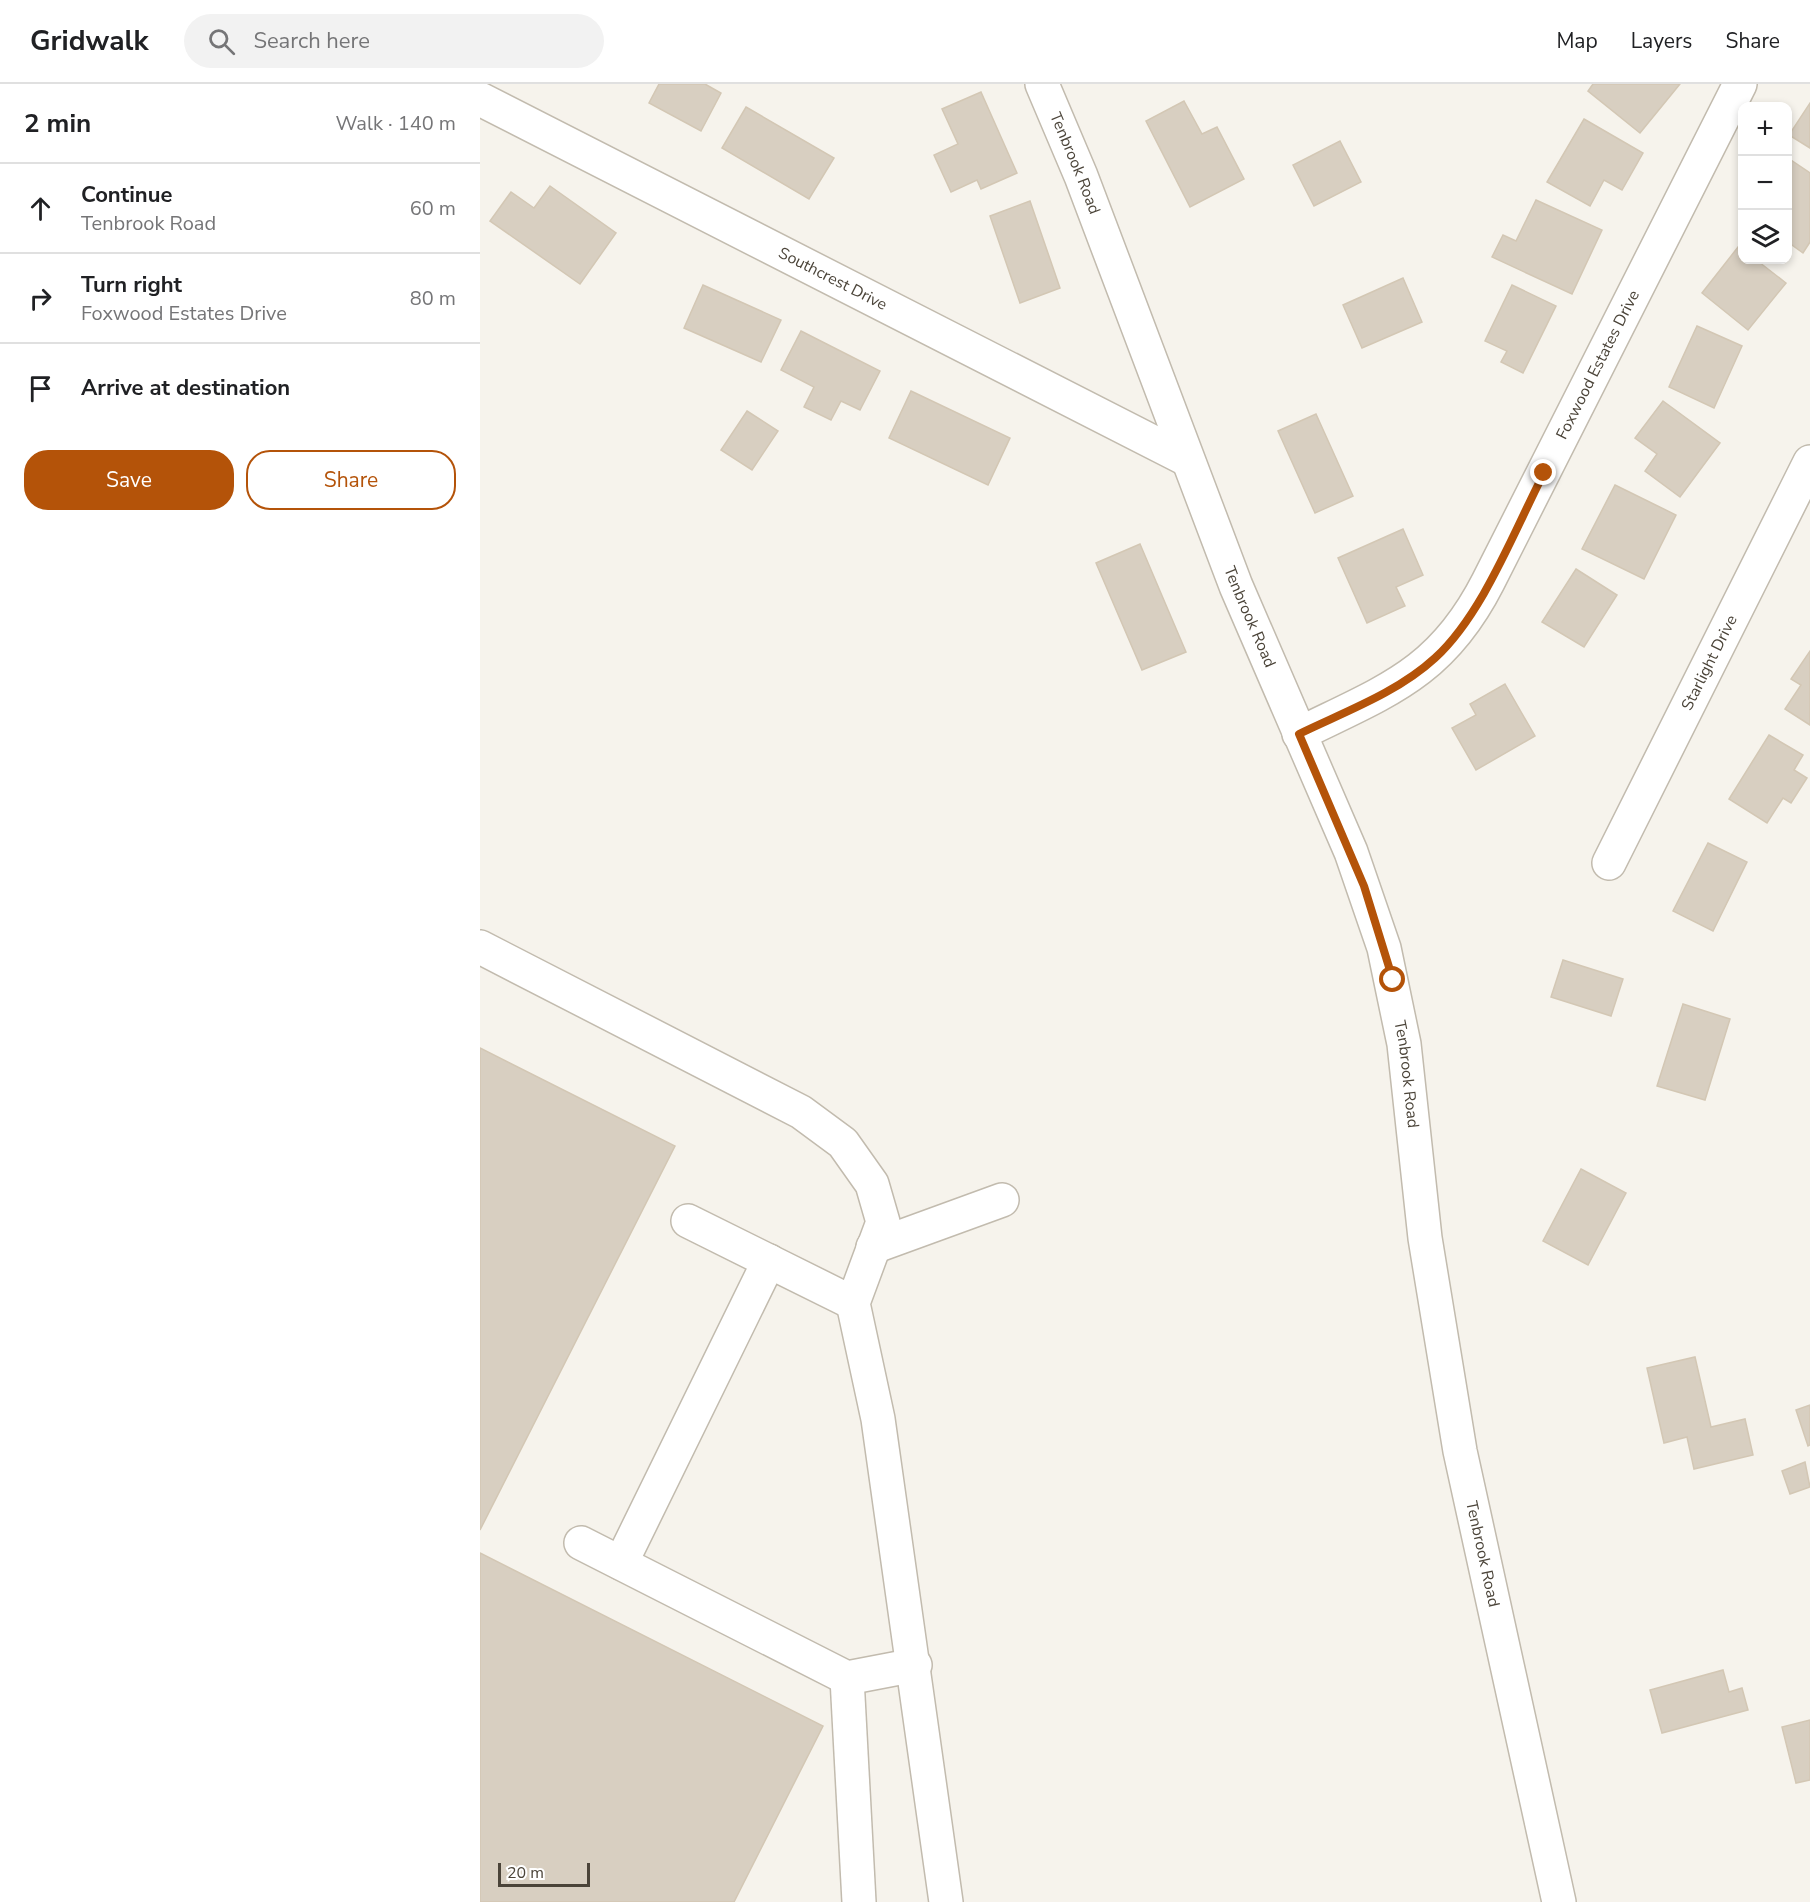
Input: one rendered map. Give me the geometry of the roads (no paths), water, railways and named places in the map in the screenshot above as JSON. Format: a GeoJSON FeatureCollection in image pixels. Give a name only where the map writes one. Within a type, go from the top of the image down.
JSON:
{"type":"FeatureCollection","features":[{"type":"Feature","properties":{"kind":"street","name":"Tenbrook Road"},"geometry":{"type":"LineString","coordinates":[[1042,84],[1094,208],[1186,459],[1364,886],[1393,980],[1404,1044],[1425,1238],[1444,1367],[1477,1534],[1559,1902]]}},
{"type":"Feature","properties":{"kind":"street","name":"Foxwood Estates Drive"},"geometry":{"type":"LineString","coordinates":[[1299,734],[1405,681],[1435,658],[1462,628],[1488,582],[1740,84]]}},
{"type":"Feature","properties":{"kind":"street","name":"Southcrest Drive"},"geometry":{"type":"LineString","coordinates":[[480,99],[1186,459]]}},
{"type":"Feature","properties":{"kind":"street","name":"Starlight Drive"},"geometry":{"type":"LineString","coordinates":[[1609,863],[1810,462]]}},
{"type":"Feature","properties":{"kind":"street"},"geometry":{"type":"LineString","coordinates":[[480,947],[801,1112],[843,1143],[872,1184],[883,1222],[853,1303],[878,1419],[915,1665],[946,1902]]}},
{"type":"Feature","properties":{"kind":"street"},"geometry":{"type":"LineString","coordinates":[[873,1247],[1002,1200]]}},
{"type":"Feature","properties":{"kind":"street"},"geometry":{"type":"LineString","coordinates":[[688,1221],[853,1303]]}},
{"type":"Feature","properties":{"kind":"street"},"geometry":{"type":"LineString","coordinates":[[621,1563],[769,1261]]}},
{"type":"Feature","properties":{"kind":"street"},"geometry":{"type":"LineString","coordinates":[[581,1543],[847,1678],[915,1665]]}},
{"type":"Feature","properties":{"kind":"street"},"geometry":{"type":"LineString","coordinates":[[847,1678],[860,1902]]}}]}
